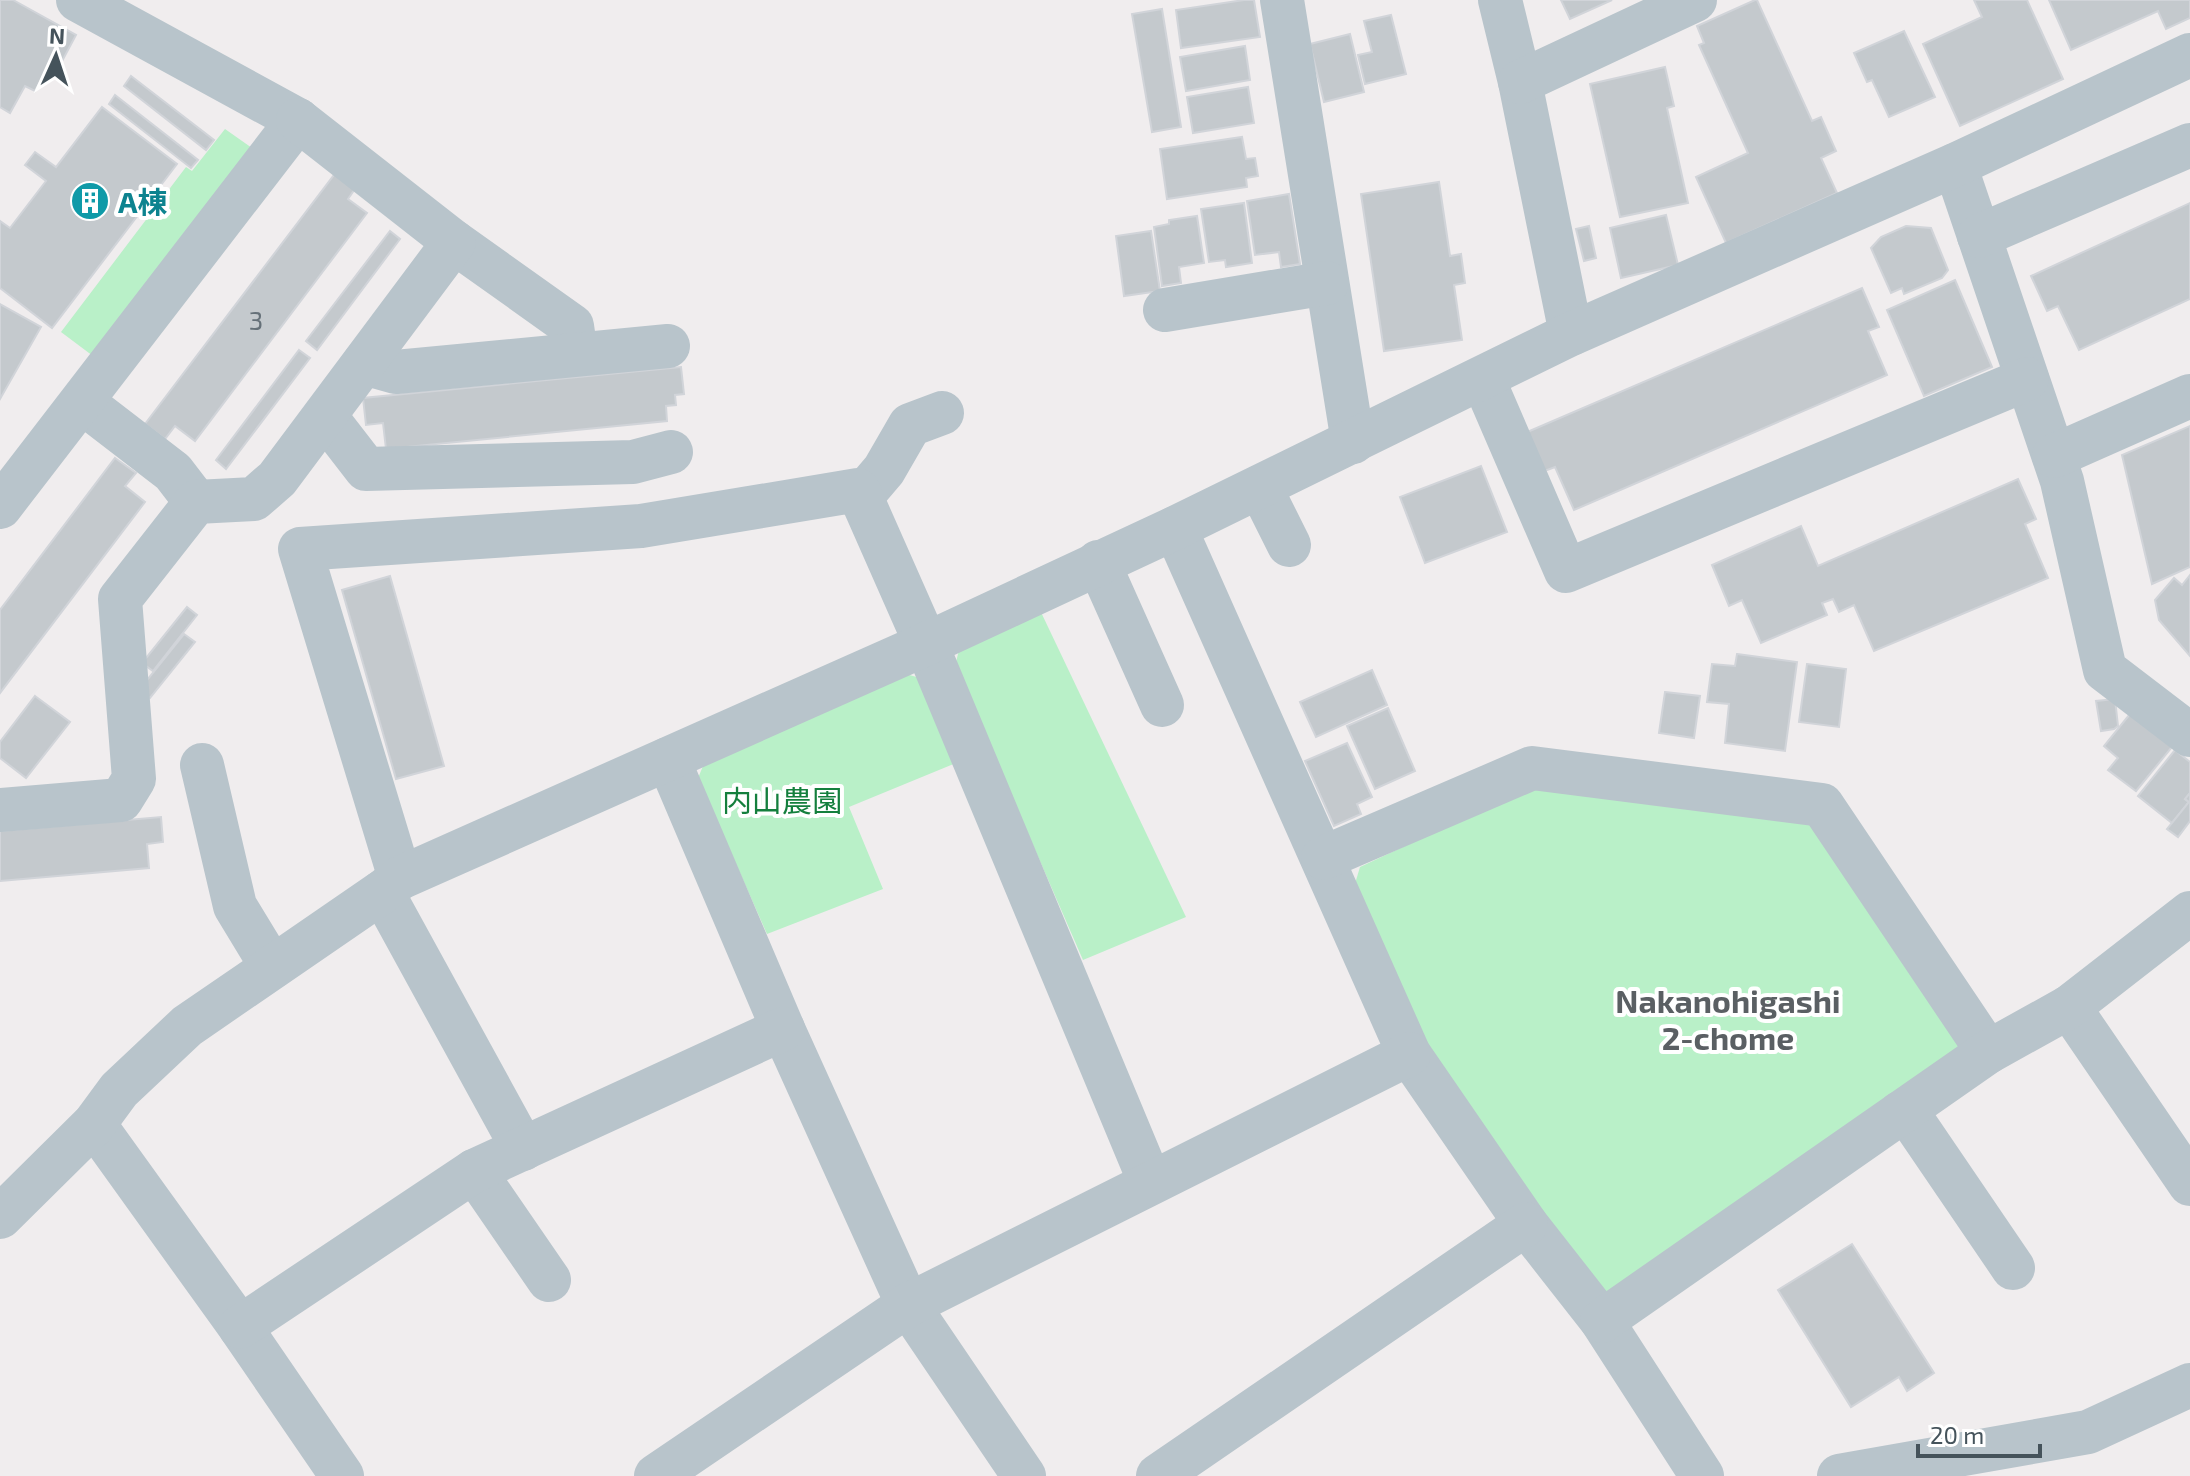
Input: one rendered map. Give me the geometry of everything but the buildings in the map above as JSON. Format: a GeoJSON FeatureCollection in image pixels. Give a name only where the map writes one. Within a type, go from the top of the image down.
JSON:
{"type":"FeatureCollection","features":[{"type":"Feature","properties":{"kind":"street"},"geometry":{"type":"LineString","coordinates":[[78,0],[298,120],[454,242],[572,326],[576,354]]}},
{"type":"Feature","properties":{"kind":"street"},"geometry":{"type":"LineString","coordinates":[[1500,0],[1520,82],[1571,334]]}},
{"type":"Feature","properties":{"kind":"street"},"geometry":{"type":"LineString","coordinates":[[1520,82],[1695,0]]}},
{"type":"Feature","properties":{"kind":"street"},"geometry":{"type":"LineString","coordinates":[[1290,2],[1327,283],[1353,442]]}},
{"type":"Feature","properties":{"kind":"street"},"geometry":{"type":"LineString","coordinates":[[0,1217],[94,1124],[119,1090],[187,1026],[264,986],[391,885],[1175,528],[1571,334],[1955,165],[2190,55]]}},
{"type":"Feature","properties":{"kind":"street"},"geometry":{"type":"LineString","coordinates":[[0,507],[298,120]]}},
{"type":"Feature","properties":{"kind":"street"},"geometry":{"type":"LineString","coordinates":[[1979,236],[2190,145]]}},
{"type":"Feature","properties":{"kind":"street"},"geometry":{"type":"LineString","coordinates":[[1955,165],[2062,481],[2105,670],[2190,735]]}},
{"type":"Feature","properties":{"kind":"street"},"geometry":{"type":"LineString","coordinates":[[0,810],[121,800],[134,779],[120,599],[196,502],[254,499],[277,479],[454,242]]}},
{"type":"Feature","properties":{"kind":"street"},"geometry":{"type":"LineString","coordinates":[[1165,310],[1327,283]]}},
{"type":"Feature","properties":{"kind":"street"},"geometry":{"type":"LineString","coordinates":[[364,363],[396,372],[668,346]]}},
{"type":"Feature","properties":{"kind":"street"},"geometry":{"type":"LineString","coordinates":[[1483,379],[1566,571],[2027,379]]}},
{"type":"Feature","properties":{"kind":"street"},"geometry":{"type":"LineString","coordinates":[[2054,456],[2190,396]]}},
{"type":"Feature","properties":{"kind":"street"},"geometry":{"type":"LineString","coordinates":[[82,402],[173,472],[196,502]]}},
{"type":"Feature","properties":{"kind":"street"},"geometry":{"type":"LineString","coordinates":[[861,497],[884,470],[910,425],[942,413]]}},
{"type":"Feature","properties":{"kind":"street"},"geometry":{"type":"LineString","coordinates":[[325,416],[366,469],[633,462],[671,452]]}},
{"type":"Feature","properties":{"kind":"street"},"geometry":{"type":"LineString","coordinates":[[1260,487],[1289,545]]}},
{"type":"Feature","properties":{"kind":"street"},"geometry":{"type":"LineString","coordinates":[[523,1149],[391,885],[300,549],[641,526],[858,490],[926,644],[1150,1182]]}},
{"type":"Feature","properties":{"kind":"street"},"geometry":{"type":"LineString","coordinates":[[1175,528],[1409,1054],[1526,1224],[1602,1321],[1702,1476]]}},
{"type":"Feature","properties":{"kind":"street"},"geometry":{"type":"LineString","coordinates":[[1098,562],[1162,705]]}},
{"type":"Feature","properties":{"kind":"street"},"geometry":{"type":"LineString","coordinates":[[668,759],[783,1029],[908,1305],[1024,1476]]}},
{"type":"Feature","properties":{"kind":"street"},"geometry":{"type":"LineString","coordinates":[[202,765],[235,906],[264,986]]}},
{"type":"Feature","properties":{"kind":"street"},"geometry":{"type":"LineString","coordinates":[[1323,858],[1532,768],[1822,805],[1988,1052]]}},
{"type":"Feature","properties":{"kind":"street"},"geometry":{"type":"LineString","coordinates":[[1602,1321],[1988,1052],[2069,1007],[2190,913]]}},
{"type":"Feature","properties":{"kind":"street"},"geometry":{"type":"LineString","coordinates":[[2069,1007],[2190,1184]]}},
{"type":"Feature","properties":{"kind":"street"},"geometry":{"type":"LineString","coordinates":[[240,1327],[474,1171],[783,1029]]}},
{"type":"Feature","properties":{"kind":"street"},"geometry":{"type":"LineString","coordinates":[[656,1476],[908,1305],[1409,1054]]}},
{"type":"Feature","properties":{"kind":"street"},"geometry":{"type":"LineString","coordinates":[[1900,1113],[1915,1124],[2013,1268]]}},
{"type":"Feature","properties":{"kind":"street"},"geometry":{"type":"LineString","coordinates":[[94,1124],[240,1327],[342,1476]]}},
{"type":"Feature","properties":{"kind":"street"},"geometry":{"type":"LineString","coordinates":[[474,1171],[549,1280]]}},
{"type":"Feature","properties":{"kind":"street"},"geometry":{"type":"LineString","coordinates":[[1158,1476],[1526,1224]]}},
{"type":"Feature","properties":{"kind":"street"},"geometry":{"type":"LineString","coordinates":[[1839,1476],[2088,1432],[2190,1385]]}},
{"type":"Feature","properties":{"kind":"green space"},"geometry":{"type":"Polygon","coordinates":[[[225,129],[252,148],[93,356],[61,332],[186,167],[192,171],[225,129]]]}},
{"type":"Feature","properties":{"kind":"green space"},"geometry":{"type":"Polygon","coordinates":[[[1039,608],[1186,917],[1083,960],[955,666],[960,646],[1039,608]]]}},
{"type":"Feature","properties":{"kind":"green space","name":"内山農園"},"geometry":{"type":"Polygon","coordinates":[[[902,673],[924,679],[956,763],[849,807],[883,889],[767,934],[698,778],[706,759],[902,673]]]}},
{"type":"Feature","properties":{"kind":"green space"},"geometry":{"type":"Polygon","coordinates":[[[1540,783],[1803,819],[1821,830],[1964,1037],[1961,1056],[1614,1295],[1601,1293],[1427,1055],[1354,887],[1360,867],[1540,783]]]}},
{"type":"Feature","properties":{"kind":"place","name":"A棟"},"geometry":{"type":"Point","coordinates":[90,201]}},
{"type":"Feature","properties":{"kind":"district","name":"Nakanohigashi 2-chome"},"geometry":{"type":"Point","coordinates":[1728,1018]}}]}
